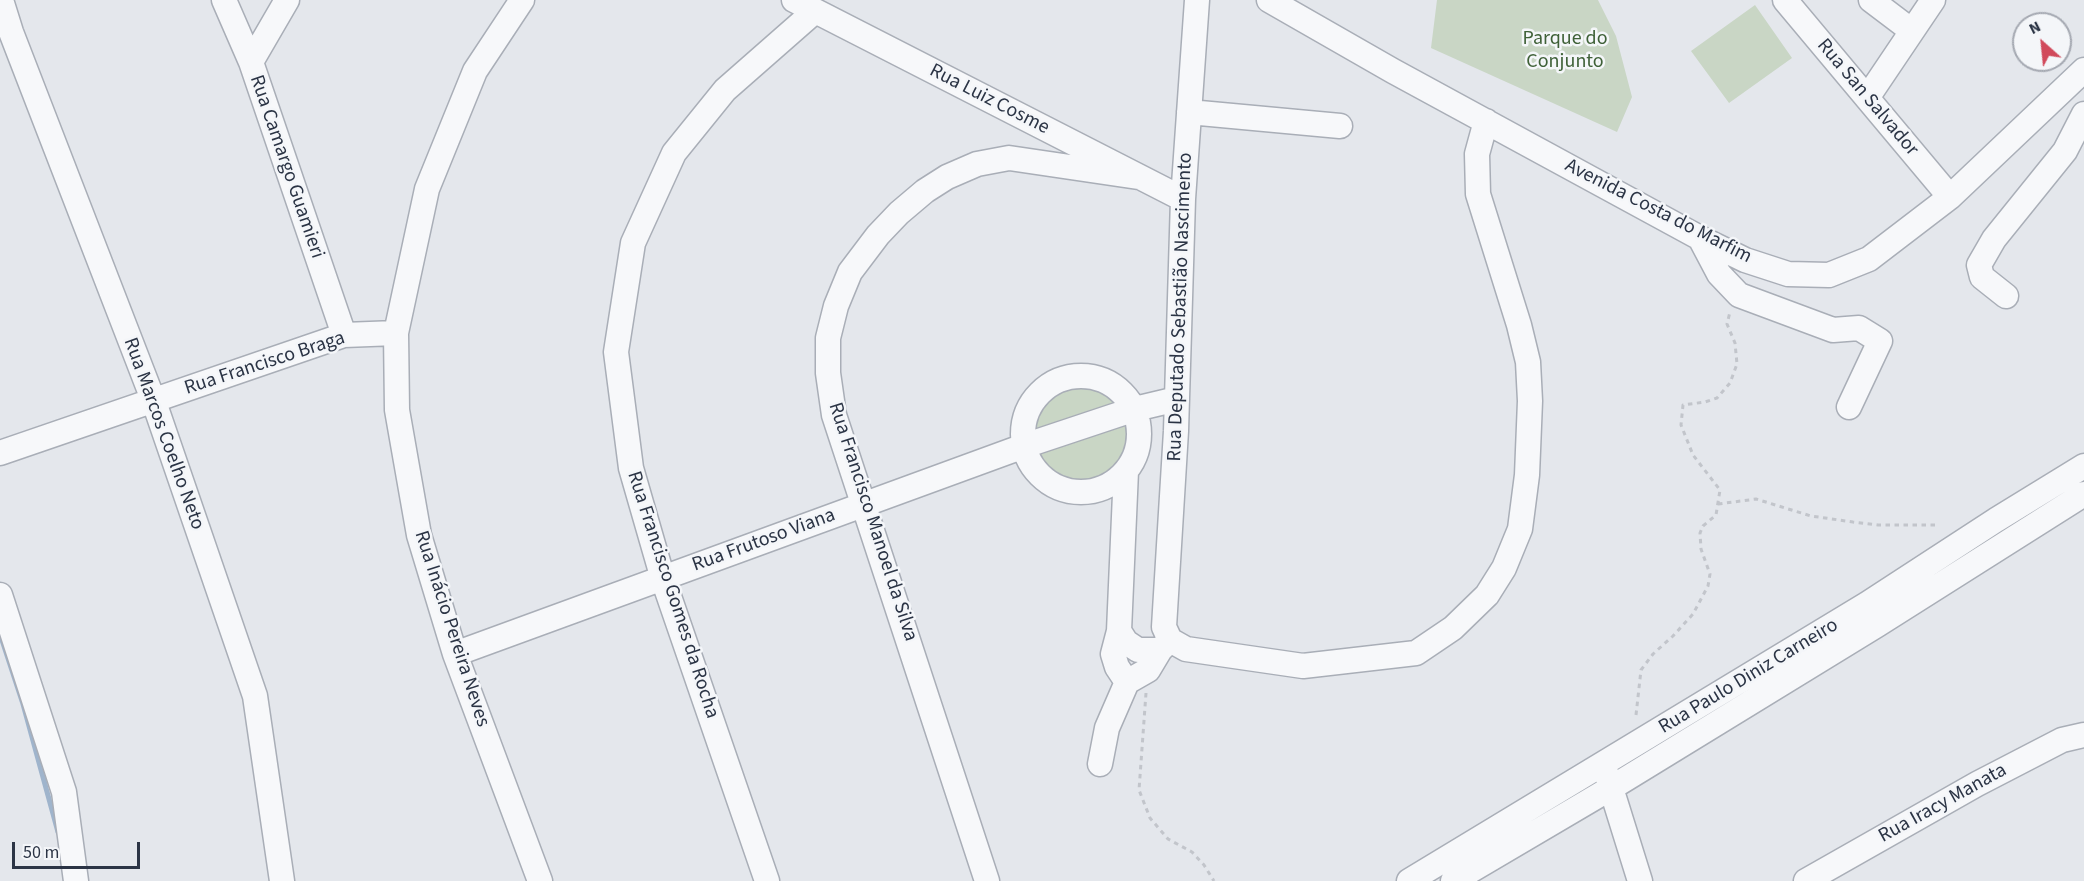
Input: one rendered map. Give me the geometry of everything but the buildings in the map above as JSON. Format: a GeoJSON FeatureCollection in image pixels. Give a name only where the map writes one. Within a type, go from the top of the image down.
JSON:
{"type":"FeatureCollection","features":[{"type":"Feature","properties":{"kind":"street","name":"Rua Marcos Coelho Neto"},"geometry":{"type":"LineString","coordinates":[[1,0],[11,32],[154,402],[255,696],[282,881]]}},
{"type":"Feature","properties":{"kind":"street","name":"Rua Camargo Guamieri"},"geometry":{"type":"LineString","coordinates":[[224,0],[251,62],[344,335]]}},
{"type":"Feature","properties":{"kind":"street"},"geometry":{"type":"LineString","coordinates":[[251,62],[287,0]]}},
{"type":"Feature","properties":{"kind":"street","name":"Rua Inácio Pereira Neves"},"geometry":{"type":"LineString","coordinates":[[522,0],[474,71],[427,189],[396,333],[397,410],[417,524],[454,654],[540,881]]}},
{"type":"Feature","properties":{"kind":"street","name":"Rua Deputado Sebastião Nascimento"},"geometry":{"type":"LineString","coordinates":[[1151,660],[1164,627],[1166,615],[1184,199],[1197,0]]}},
{"type":"Feature","properties":{"kind":"street","name":"Avenida Costa do Marfim"},"geometry":{"type":"LineString","coordinates":[[1269,0],[1700,238],[1745,260],[1788,274],[1829,275],[1869,259],[1950,196],[2084,70]]}},
{"type":"Feature","properties":{"kind":"street","name":"Rua San Salvador"},"geometry":{"type":"LineString","coordinates":[[1785,0],[1950,196]]}},
{"type":"Feature","properties":{"kind":"street"},"geometry":{"type":"LineString","coordinates":[[1871,0],[1912,31]]}},
{"type":"Feature","properties":{"kind":"street"},"geometry":{"type":"LineString","coordinates":[[1867,98],[1933,0]]}},
{"type":"Feature","properties":{"kind":"street","name":"Rua Luiz Cosme"},"geometry":{"type":"LineString","coordinates":[[805,5],[1184,199]]}},
{"type":"Feature","properties":{"kind":"street","name":"Rua Francisco Gomes da Rocha"},"geometry":{"type":"LineString","coordinates":[[767,881],[663,579],[631,468],[616,352],[633,243],[674,153],[725,90],[805,5]]}},
{"type":"Feature","properties":{"kind":"street"},"geometry":{"type":"LineString","coordinates":[[1189,112],[1340,126]]}},
{"type":"Feature","properties":{"kind":"street"},"geometry":{"type":"LineString","coordinates":[[2006,296],[1982,277],[1980,265],[1994,239],[2065,151],[2084,114]]}},
{"type":"Feature","properties":{"kind":"street"},"geometry":{"type":"LineString","coordinates":[[1126,471],[1104,488],[1077,493],[1052,485],[1032,467],[1024,446],[1026,416],[1039,394],[1061,380],[1087,377],[1100,379],[1112,384],[1121,392],[1135,409],[1139,420],[1136,451],[1126,471],[1119,632],[1113,654],[1116,667],[1151,660],[1186,649],[1303,666],[1416,653],[1453,628],[1487,596],[1504,568],[1520,529],[1527,475],[1530,401],[1528,362],[1519,325],[1478,194],[1477,154],[1486,121]]}},
{"type":"Feature","properties":{"kind":"street","name":"Rua Francisco Manoel da Silva"},"geometry":{"type":"LineString","coordinates":[[987,881],[834,415],[828,374],[828,338],[836,306],[850,272],[878,235],[899,213],[925,191],[947,177],[977,164],[1009,158],[1138,177]]}},
{"type":"Feature","properties":{"kind":"street"},"geometry":{"type":"LineString","coordinates":[[1700,238],[1719,274],[1739,295],[1833,330],[1859,328],[1880,341],[1849,407]]}},
{"type":"Feature","properties":{"kind":"street","name":"Rua Francisco Braga"},"geometry":{"type":"LineString","coordinates":[[0,453],[344,335],[396,333]]}},
{"type":"Feature","properties":{"kind":"street","name":"Rua Frutoso Viana"},"geometry":{"type":"LineString","coordinates":[[454,654],[1024,446],[1135,409],[1177,399]]}},
{"type":"Feature","properties":{"kind":"street","name":"Rua Paulo Diniz Carneiro"},"geometry":{"type":"LineString","coordinates":[[1409,881],[1444,876],[1611,788],[1872,615],[1996,520],[2084,466]]}},
{"type":"Feature","properties":{"kind":"street","name":"Rua Paulo Diniz Carneiro"},"geometry":{"type":"LineString","coordinates":[[1444,876],[1604,765],[2084,494]]}},
{"type":"Feature","properties":{"kind":"street"},"geometry":{"type":"LineString","coordinates":[[0,595],[64,792],[76,881]]}},
{"type":"Feature","properties":{"kind":"street"},"geometry":{"type":"LineString","coordinates":[[1119,632],[1126,642],[1151,660]]}},
{"type":"Feature","properties":{"kind":"street"},"geometry":{"type":"LineString","coordinates":[[1100,764],[1107,728],[1151,660]]}},
{"type":"Feature","properties":{"kind":"street","name":"Rua Iracy Manata"},"geometry":{"type":"LineString","coordinates":[[1806,881],[1977,784],[2062,740],[2084,735]]}},
{"type":"Feature","properties":{"kind":"street"},"geometry":{"type":"LineString","coordinates":[[1604,765],[1640,881]]}},
{"type":"Feature","properties":{"kind":"path"},"geometry":{"type":"LineString","coordinates":[[1636,716],[1641,670],[1653,654],[1693,614],[1708,586],[1710,574],[1701,549],[1700,533],[1703,526],[1716,515],[1720,490],[1692,455],[1681,425],[1683,405],[1717,398],[1730,383],[1737,364],[1735,343],[1727,324],[1730,311],[1739,295]]}},
{"type":"Feature","properties":{"kind":"path"},"geometry":{"type":"LineString","coordinates":[[1718,504],[1756,499],[1810,516],[1842,521],[1878,525],[1938,525]]}},
{"type":"Feature","properties":{"kind":"path"},"geometry":{"type":"LineString","coordinates":[[1151,660],[1139,790],[1150,818],[1168,839],[1192,852],[1214,881]]}},
{"type":"Feature","properties":{"kind":"green space","name":"Parque do Conjunto"},"geometry":{"type":"Polygon","coordinates":[[[1437,0],[1598,0],[1616,36],[1632,97],[1617,132],[1431,48],[1437,0]]]}},
{"type":"Feature","properties":{"kind":"green space"},"geometry":{"type":"Polygon","coordinates":[[[1755,5],[1792,58],[1729,103],[1691,51],[1755,5]]]}},
{"type":"Feature","properties":{"kind":"green space"},"geometry":{"type":"Polygon","coordinates":[[[1081,376],[1103,381],[1122,393],[1134,412],[1139,434],[1134,456],[1122,475],[1103,487],[1081,492],[1059,487],[1040,475],[1028,456],[1023,434],[1028,412],[1040,393],[1059,381],[1081,376]]]}},
{"type":"Feature","properties":{"kind":"waterway"},"geometry":{"type":"LineString","coordinates":[[0,634],[23,704],[58,832]]}}]}
